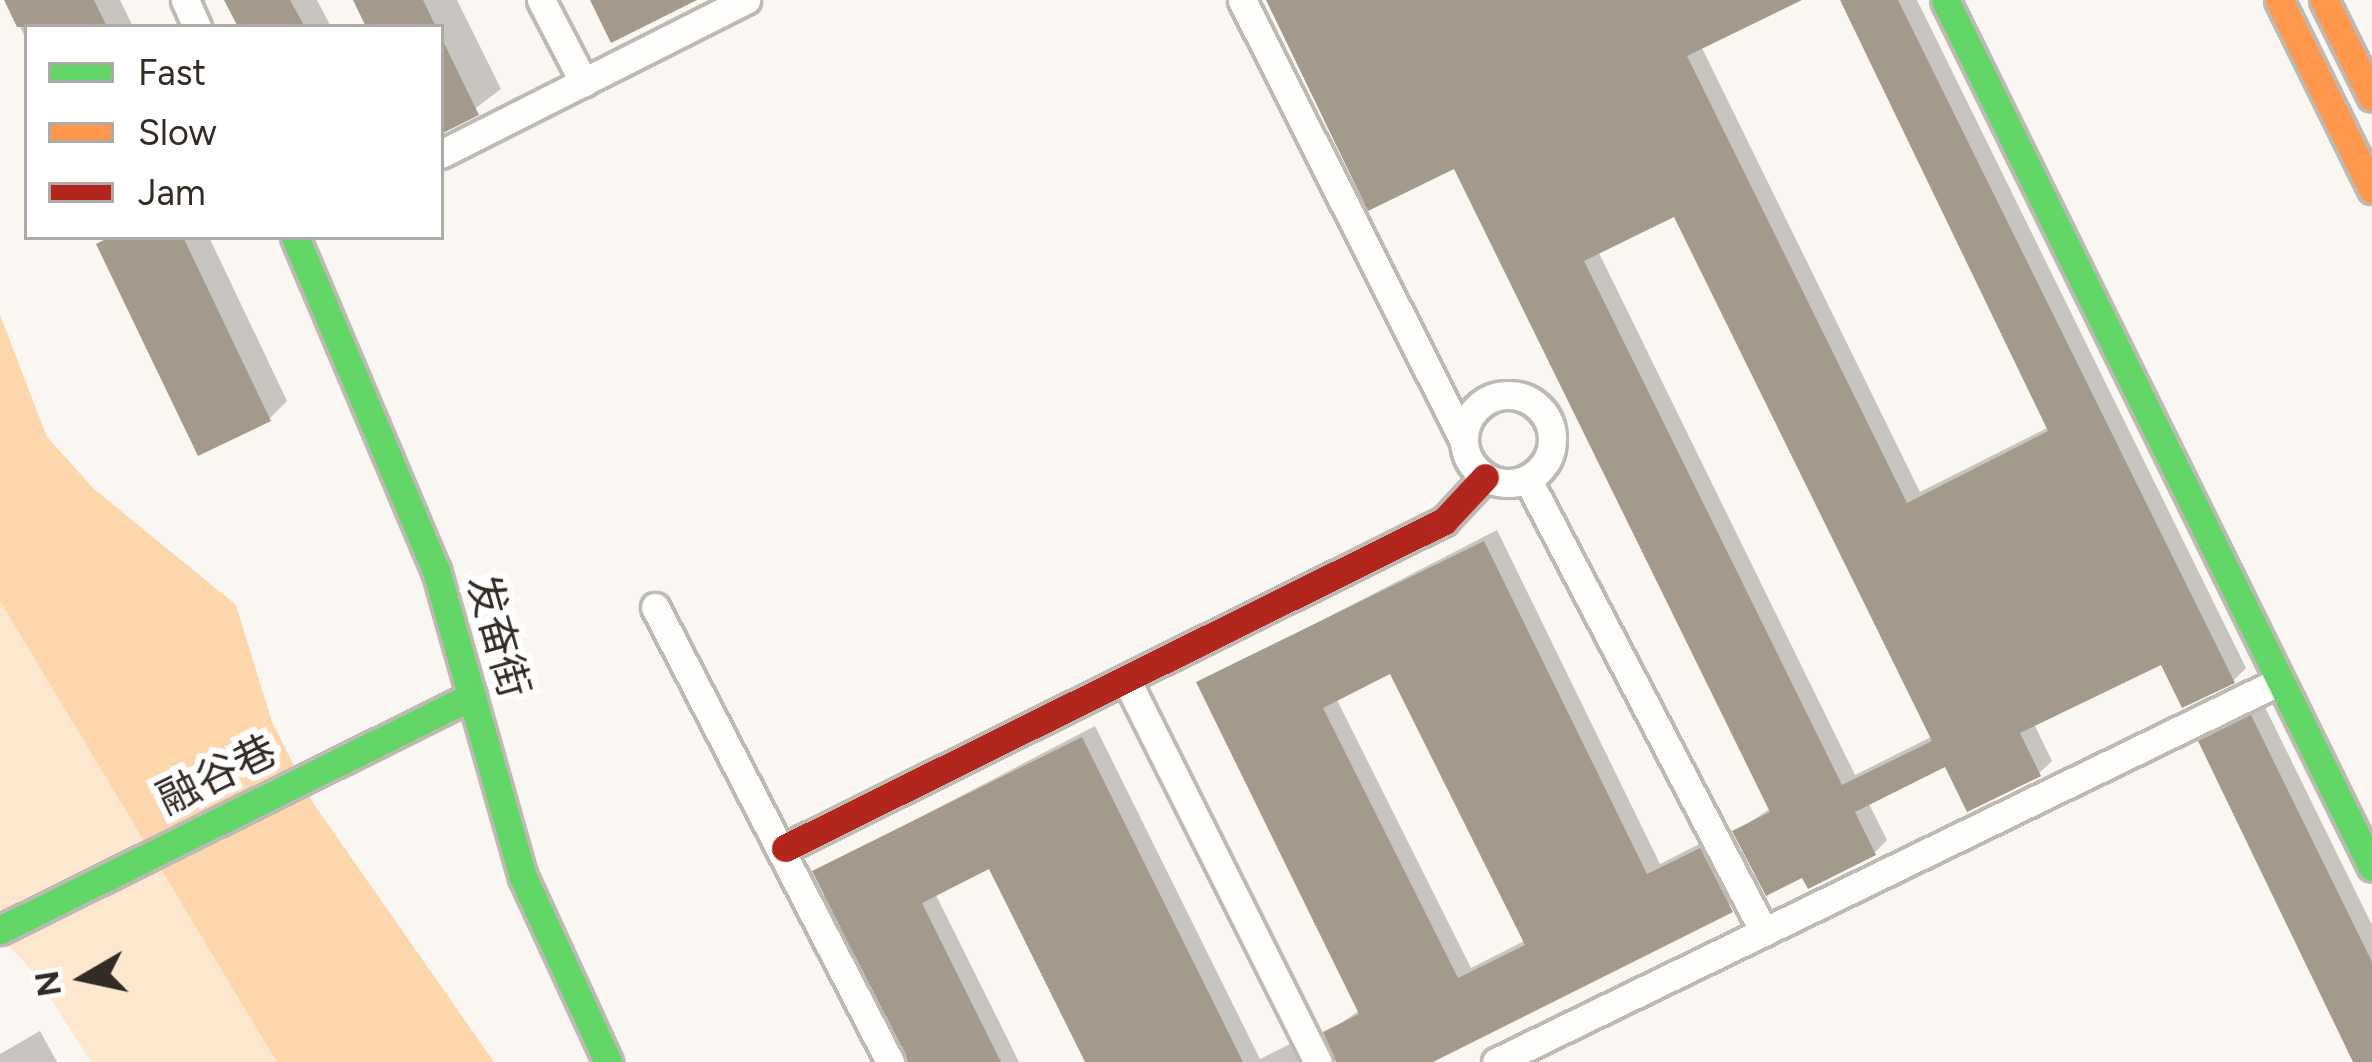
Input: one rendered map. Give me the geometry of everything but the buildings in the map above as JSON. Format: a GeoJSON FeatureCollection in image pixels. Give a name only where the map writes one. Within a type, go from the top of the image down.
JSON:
{"type":"FeatureCollection","features":[{"type":"Feature","properties":{"kind":"street"},"geometry":{"type":"LineString","coordinates":[[541,0],[584,83]]}},
{"type":"Feature","properties":{"kind":"street"},"geometry":{"type":"LineString","coordinates":[[444,153],[746,0]]}},
{"type":"Feature","properties":{"kind":"street"},"geometry":{"type":"LineString","coordinates":[[1241,0],[1485,477]]}},
{"type":"Feature","properties":{"kind":"street"},"geometry":{"type":"LineString","coordinates":[[1945,0],[2372,867]]}},
{"type":"Feature","properties":{"kind":"street"},"geometry":{"type":"LineString","coordinates":[[2279,0],[2372,189]]}},
{"type":"Feature","properties":{"kind":"street"},"geometry":{"type":"LineString","coordinates":[[2324,0],[2372,97]]}},
{"type":"Feature","properties":{"kind":"street","name":"发奋街"},"geometry":{"type":"LineString","coordinates":[[296,240],[436,570],[524,877],[608,1062]]}},
{"type":"Feature","properties":{"kind":"street"},"geometry":{"type":"LineString","coordinates":[[1463,439],[1486,400],[1529,399],[1549,419],[1552,447],[1528,480]]}},
{"type":"Feature","properties":{"kind":"street"},"geometry":{"type":"LineString","coordinates":[[1485,477],[1528,480]]}},
{"type":"Feature","properties":{"kind":"street"},"geometry":{"type":"LineString","coordinates":[[785,848],[1444,521],[1485,477]]}},
{"type":"Feature","properties":{"kind":"street"},"geometry":{"type":"LineString","coordinates":[[1528,480],[1764,932]]}},
{"type":"Feature","properties":{"kind":"street"},"geometry":{"type":"LineString","coordinates":[[655,607],[785,848],[890,1062]]}},
{"type":"Feature","properties":{"kind":"street"},"geometry":{"type":"LineString","coordinates":[[1126,679],[1318,1062]]}},
{"type":"Feature","properties":{"kind":"street"},"geometry":{"type":"LineString","coordinates":[[1496,1062],[2280,681]]}},
{"type":"Feature","properties":{"kind":"street","name":"融谷巷"},"geometry":{"type":"LineString","coordinates":[[0,930],[472,696]]}},
{"type":"Feature","properties":{"kind":"shaded area"},"geometry":{"type":"Polygon","coordinates":[[[0,315],[47,437],[94,489],[236,605],[272,722],[313,803],[494,1062],[277,1062],[0,601],[0,315]]]}},
{"type":"Feature","properties":{"kind":"shaded area"},"geometry":{"type":"Polygon","coordinates":[[[0,601],[75,718],[277,1062],[91,1062],[35,974],[0,936],[0,601]]]}},
{"type":"Feature","properties":{"kind":"traffic: fast"},"geometry":{"type":"LineString","coordinates":[[1945,0],[2372,867]]}},
{"type":"Feature","properties":{"kind":"traffic: fast"},"geometry":{"type":"LineString","coordinates":[[296,240],[436,570],[523,877],[608,1062]]}},
{"type":"Feature","properties":{"kind":"traffic: fast"},"geometry":{"type":"LineString","coordinates":[[0,930],[472,696]]}},
{"type":"Feature","properties":{"kind":"traffic: slow"},"geometry":{"type":"LineString","coordinates":[[2279,0],[2372,189]]}},
{"type":"Feature","properties":{"kind":"traffic: slow"},"geometry":{"type":"LineString","coordinates":[[2324,0],[2372,97]]}},
{"type":"Feature","properties":{"kind":"traffic: jam"},"geometry":{"type":"LineString","coordinates":[[785,848],[1444,521],[1485,477]]}}]}
